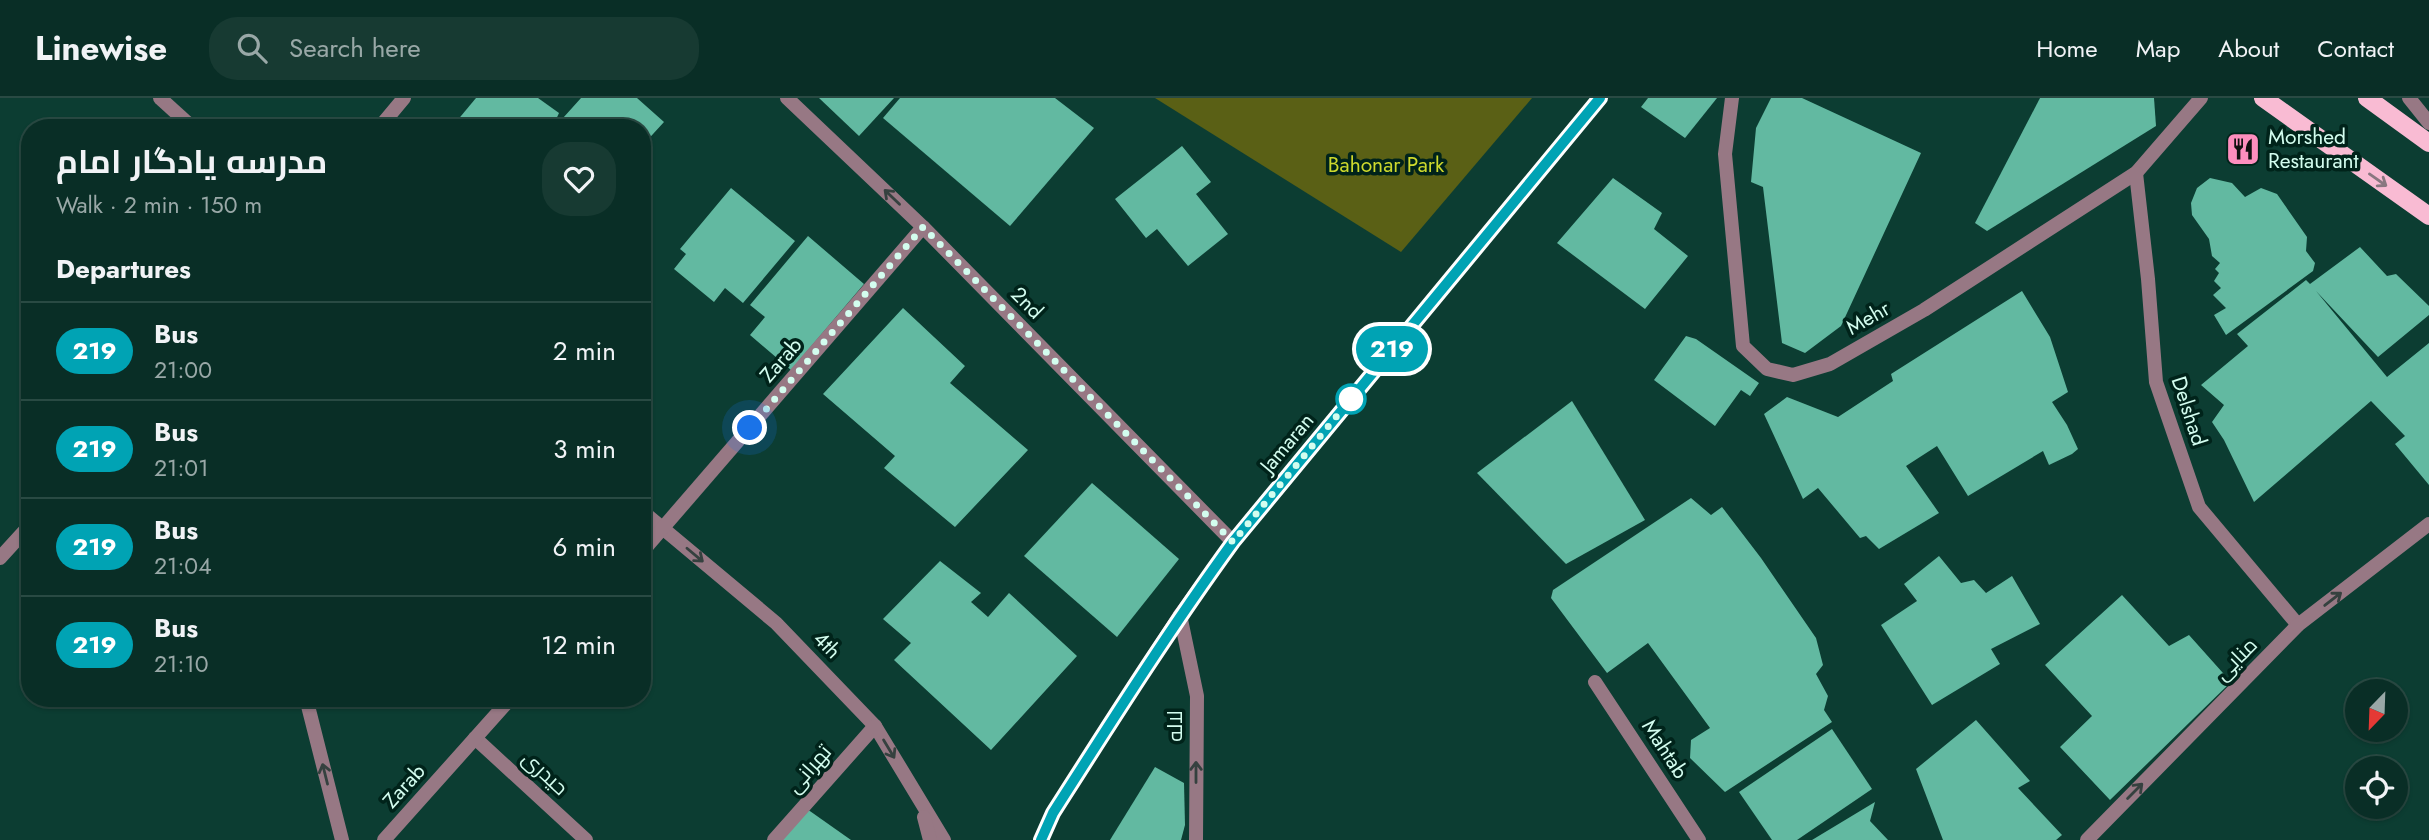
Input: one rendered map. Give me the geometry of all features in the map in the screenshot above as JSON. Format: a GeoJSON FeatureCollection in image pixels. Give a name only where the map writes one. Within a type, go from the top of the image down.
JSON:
{"type":"FeatureCollection","features":[{"type":"Feature","properties":{"kind":"main road","name":"Jamaran"},"geometry":{"type":"LineString","coordinates":[[1041,840],[1053,813],[1180,615],[1233,542],[1600,98]]}},
{"type":"Feature","properties":{"kind":"main road"},"geometry":{"type":"LineString","coordinates":[[2263,98],[2429,216]]}},
{"type":"Feature","properties":{"kind":"main road"},"geometry":{"type":"LineString","coordinates":[[2367,98],[2429,143]]}},
{"type":"Feature","properties":{"kind":"street"},"geometry":{"type":"LineString","coordinates":[[160,98],[182,119]]}},
{"type":"Feature","properties":{"kind":"street"},"geometry":{"type":"LineString","coordinates":[[386,119],[404,98]]}},
{"type":"Feature","properties":{"kind":"street","name":"2nd"},"geometry":{"type":"LineString","coordinates":[[787,98],[923,227],[1233,542]]}},
{"type":"Feature","properties":{"kind":"street","name":"Mehr"},"geometry":{"type":"LineString","coordinates":[[1732,98],[1725,154],[1743,346],[1767,369],[1793,374],[1830,364],[1924,310],[2136,173],[2201,98]]}},
{"type":"Feature","properties":{"kind":"street"},"geometry":{"type":"LineString","coordinates":[[2409,98],[2429,123]]}},
{"type":"Feature","properties":{"kind":"street","name":"Delshad"},"geometry":{"type":"LineString","coordinates":[[2136,173],[2156,382],[2199,506],[2298,625]]}},
{"type":"Feature","properties":{"kind":"street","name":"Zarab"},"geometry":{"type":"LineString","coordinates":[[651,542],[923,227]]}},
{"type":"Feature","properties":{"kind":"street","name":"4th"},"geometry":{"type":"LineString","coordinates":[[651,519],[776,623],[875,726],[944,840]]}},
{"type":"Feature","properties":{"kind":"street","name":"منایی"},"geometry":{"type":"LineString","coordinates":[[2087,840],[2298,625],[2429,524]]}},
{"type":"Feature","properties":{"kind":"street"},"geometry":{"type":"LineString","coordinates":[[0,558],[21,535]]}},
{"type":"Feature","properties":{"kind":"street","name":"لاله"},"geometry":{"type":"LineString","coordinates":[[1180,615],[1197,696],[1196,840]]}},
{"type":"Feature","properties":{"kind":"street","name":"Mahtab"},"geometry":{"type":"LineString","coordinates":[[1595,682],[1699,840]]}},
{"type":"Feature","properties":{"kind":"street"},"geometry":{"type":"LineString","coordinates":[[308,707],[342,840]]}},
{"type":"Feature","properties":{"kind":"street","name":"Zarab"},"geometry":{"type":"LineString","coordinates":[[384,840],[503,707]]}},
{"type":"Feature","properties":{"kind":"street","name":"تهرانی"},"geometry":{"type":"LineString","coordinates":[[774,840],[875,726]]}},
{"type":"Feature","properties":{"kind":"street","name":"حیدری"},"geometry":{"type":"LineString","coordinates":[[475,738],[586,840]]}},
{"type":"Feature","properties":{"kind":"street"},"geometry":{"type":"LineString","coordinates":[[921,802],[930,840]]}},
{"type":"Feature","properties":{"kind":"green space","name":"Bahonar Park"},"geometry":{"type":"Polygon","coordinates":[[[1155,98],[1532,98],[1401,252],[1155,98]]]}},
{"type":"Feature","properties":{"kind":"building"},"geometry":{"type":"Polygon","coordinates":[[[476,98],[538,98],[559,113],[556,119],[458,119],[476,98]]]}},
{"type":"Feature","properties":{"kind":"building"},"geometry":{"type":"Polygon","coordinates":[[[581,98],[637,98],[664,122],[651,136],[651,119],[562,119],[581,98]]]}},
{"type":"Feature","properties":{"kind":"building"},"geometry":{"type":"Polygon","coordinates":[[[819,98],[894,98],[859,136],[819,98]]]}},
{"type":"Feature","properties":{"kind":"building"},"geometry":{"type":"Polygon","coordinates":[[[900,98],[1055,98],[1094,128],[1010,226],[883,118],[900,98]]]}},
{"type":"Feature","properties":{"kind":"building"},"geometry":{"type":"Polygon","coordinates":[[[1648,98],[1717,98],[1685,138],[1641,107],[1648,98]]]}},
{"type":"Feature","properties":{"kind":"building"},"geometry":{"type":"Polygon","coordinates":[[[1771,98],[1802,98],[1921,153],[1841,326],[1805,353],[1782,343],[1763,187],[1751,182],[1756,128],[1771,98]]]}},
{"type":"Feature","properties":{"kind":"building"},"geometry":{"type":"Polygon","coordinates":[[[2040,98],[2154,98],[2156,126],[1987,231],[1975,223],[2040,98]]]}},
{"type":"Feature","properties":{"kind":"building"},"geometry":{"type":"Polygon","coordinates":[[[1182,146],[1211,182],[1196,194],[1228,234],[1188,266],[1157,229],[1146,238],[1115,199],[1182,146]]]}},
{"type":"Feature","properties":{"kind":"building"},"geometry":{"type":"Polygon","coordinates":[[[1613,178],[1662,213],[1654,229],[1688,256],[1645,309],[1557,243],[1613,178]]]}},
{"type":"Feature","properties":{"kind":"building"},"geometry":{"type":"Polygon","coordinates":[[[2210,178],[2232,183],[2245,197],[2261,188],[2277,194],[2307,237],[2306,251],[2315,263],[2313,271],[2226,335],[2214,315],[2226,308],[2213,295],[2221,288],[2214,281],[2219,273],[2215,269],[2220,263],[2212,256],[2209,239],[2192,215],[2191,203],[2197,188],[2210,178]]]}},
{"type":"Feature","properties":{"kind":"building"},"geometry":{"type":"Polygon","coordinates":[[[731,188],[795,241],[743,303],[725,288],[714,302],[674,269],[686,254],[680,249],[731,188]]]}},
{"type":"Feature","properties":{"kind":"building"},"geometry":{"type":"Polygon","coordinates":[[[808,236],[864,284],[791,370],[750,335],[765,317],[750,305],[808,236]]]}},
{"type":"Feature","properties":{"kind":"building"},"geometry":{"type":"Polygon","coordinates":[[[2360,247],[2387,276],[2396,274],[2429,306],[2429,315],[2378,357],[2316,291],[2387,377],[2429,343],[2429,485],[2395,444],[2405,436],[2371,401],[2254,502],[2224,440],[2212,422],[2224,405],[2201,385],[2248,346],[2237,334],[2306,280],[2310,284],[2360,247]]]}},
{"type":"Feature","properties":{"kind":"building"},"geometry":{"type":"Polygon","coordinates":[[[2022,291],[2050,337],[2068,392],[2052,402],[2078,449],[2049,465],[2043,451],[1968,496],[1937,446],[1906,466],[1939,513],[1879,549],[1866,536],[1860,538],[1818,488],[1803,499],[1764,414],[1787,397],[1838,417],[1893,381],[1891,374],[2022,291]]]}},
{"type":"Feature","properties":{"kind":"building"},"geometry":{"type":"Polygon","coordinates":[[[903,308],[965,366],[950,383],[1028,450],[955,527],[884,468],[895,456],[823,394],[903,308]]]}},
{"type":"Feature","properties":{"kind":"building"},"geometry":{"type":"Polygon","coordinates":[[[1686,336],[1696,339],[1759,383],[1750,396],[1741,390],[1715,426],[1654,380],[1686,336]]]}},
{"type":"Feature","properties":{"kind":"building"},"geometry":{"type":"Polygon","coordinates":[[[1572,401],[1645,520],[1566,564],[1477,473],[1572,401]]]}},
{"type":"Feature","properties":{"kind":"building"},"geometry":{"type":"Polygon","coordinates":[[[1092,483],[1179,559],[1117,637],[1024,556],[1092,483]]]}},
{"type":"Feature","properties":{"kind":"building"},"geometry":{"type":"Polygon","coordinates":[[[1691,498],[1711,515],[1722,507],[1816,638],[1823,665],[1816,674],[1828,696],[1824,710],[1832,722],[1725,792],[1690,758],[1691,740],[1710,728],[1648,643],[1607,673],[1551,598],[1553,590],[1691,498]]]}},
{"type":"Feature","properties":{"kind":"building"},"geometry":{"type":"Polygon","coordinates":[[[1939,556],[1961,583],[1974,580],[1986,593],[2012,576],[2040,624],[1991,649],[2000,664],[1932,705],[1881,625],[1917,601],[1904,584],[1939,556]]]}},
{"type":"Feature","properties":{"kind":"building"},"geometry":{"type":"Polygon","coordinates":[[[940,561],[981,593],[971,602],[988,617],[1009,593],[1077,656],[991,750],[894,660],[911,643],[883,619],[940,561]]]}},
{"type":"Feature","properties":{"kind":"building"},"geometry":{"type":"Polygon","coordinates":[[[2122,595],[2169,646],[2189,635],[2231,682],[2110,800],[2060,747],[2092,716],[2045,665],[2122,595]]]}},
{"type":"Feature","properties":{"kind":"building"},"geometry":{"type":"Polygon","coordinates":[[[1976,720],[2030,781],[2018,788],[2062,835],[2056,840],[1943,840],[1916,769],[1976,720]]]}},
{"type":"Feature","properties":{"kind":"building"},"geometry":{"type":"Polygon","coordinates":[[[1832,729],[1872,789],[1797,840],[1772,840],[1739,792],[1832,729]]]}},
{"type":"Feature","properties":{"kind":"building"},"geometry":{"type":"Polygon","coordinates":[[[1155,767],[1184,783],[1185,825],[1181,840],[1110,840],[1155,767]]]}},
{"type":"Feature","properties":{"kind":"building"},"geometry":{"type":"Polygon","coordinates":[[[1875,802],[1870,821],[1888,840],[1812,840],[1875,802]]]}},
{"type":"Feature","properties":{"kind":"building"},"geometry":{"type":"Polygon","coordinates":[[[807,809],[851,840],[778,840],[807,809]]]}},
{"type":"Feature","properties":{"kind":"bus line","name":"219"},"geometry":{"type":"LineString","coordinates":[[1041,840],[1053,813],[1180,615],[1233,542],[1600,98]]}},
{"type":"Feature","properties":{"kind":"place","name":"Morshed Restaurant"},"geometry":{"type":"Point","coordinates":[2243,149]}},
{"type":"Feature","properties":{"kind":"route"},"geometry":{"type":"LineString","coordinates":[[750,428],[923,227],[1233,542],[1355,394],[1351,399]]}}]}
